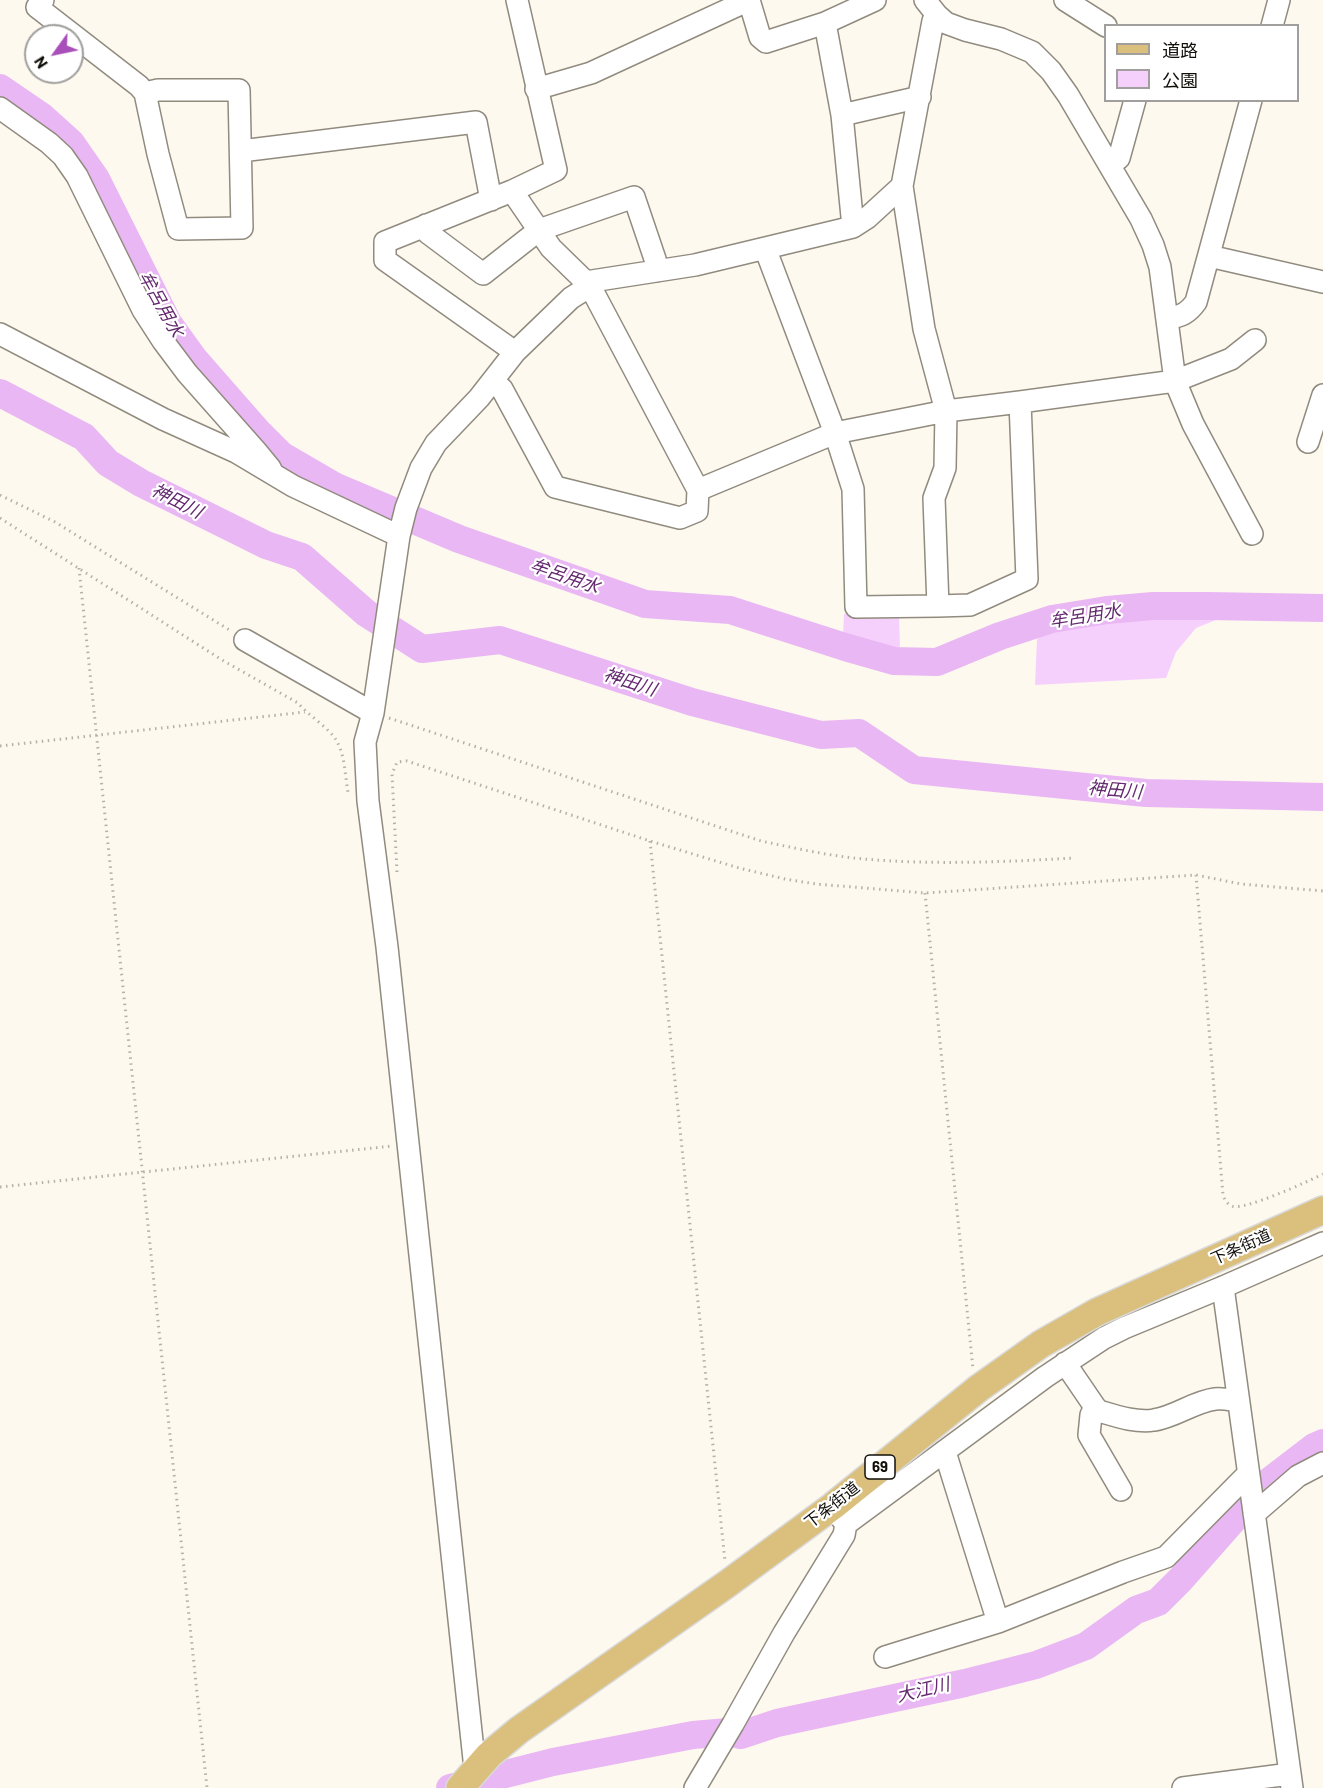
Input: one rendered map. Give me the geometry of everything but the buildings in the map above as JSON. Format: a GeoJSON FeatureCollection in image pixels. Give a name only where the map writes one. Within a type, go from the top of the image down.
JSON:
{"type":"FeatureCollection","features":[{"type":"Feature","properties":{"kind":"main road","name":"下条街道"},"geometry":{"type":"LineString","coordinates":[[468,1778],[489,1755],[519,1730],[727,1584],[839,1515],[917,1437],[979,1388],[1041,1344],[1097,1312],[1323,1210]]}},
{"type":"Feature","properties":{"kind":"street"},"geometry":{"type":"LineString","coordinates":[[515,352],[385,260],[385,242],[491,200],[556,170],[517,0]]}},
{"type":"Feature","properties":{"kind":"street"},"geometry":{"type":"LineString","coordinates":[[536,90],[591,73],[749,0],[760,37],[766,42],[825,23],[875,0]]}},
{"type":"Feature","properties":{"kind":"street"},"geometry":{"type":"LineString","coordinates":[[1065,0],[1104,26]]}},
{"type":"Feature","properties":{"kind":"street"},"geometry":{"type":"LineString","coordinates":[[1273,24],[1279,0]]}},
{"type":"Feature","properties":{"kind":"street"},"geometry":{"type":"LineString","coordinates":[[36,2],[140,86],[145,93],[178,229],[242,228],[239,90],[158,90],[145,93]]}},
{"type":"Feature","properties":{"kind":"street"},"geometry":{"type":"LineString","coordinates":[[931,8],[933,21],[902,186],[924,329],[946,411],[945,468],[934,498],[938,606]]}},
{"type":"Feature","properties":{"kind":"street"},"geometry":{"type":"LineString","coordinates":[[931,8],[946,23],[1001,39],[1032,52],[1051,71],[1068,95],[1110,165],[1153,245],[1160,267],[1175,381],[1193,424],[1252,534]]}},
{"type":"Feature","properties":{"kind":"street"},"geometry":{"type":"LineString","coordinates":[[825,23],[842,114],[853,227]]}},
{"type":"Feature","properties":{"kind":"street"},"geometry":{"type":"LineString","coordinates":[[842,114],[920,97]]}},
{"type":"Feature","properties":{"kind":"street"},"geometry":{"type":"LineString","coordinates":[[1110,165],[1119,158],[1134,102]]}},
{"type":"Feature","properties":{"kind":"street"},"geometry":{"type":"LineString","coordinates":[[1167,318],[1178,318],[1188,312],[1196,302],[1250,102]]}},
{"type":"Feature","properties":{"kind":"street"},"geometry":{"type":"LineString","coordinates":[[0,108],[63,156],[77,176],[143,310],[163,341],[273,474]]}},
{"type":"Feature","properties":{"kind":"street"},"geometry":{"type":"LineString","coordinates":[[241,151],[476,122],[491,200]]}},
{"type":"Feature","properties":{"kind":"street"},"geometry":{"type":"LineString","coordinates":[[468,1778],[409,1144],[368,801],[365,742],[374,708],[394,558],[406,508],[421,468],[436,443],[479,398],[515,352],[571,298],[590,286],[592,280],[696,265],[853,227],[867,218],[902,186]]}},
{"type":"Feature","properties":{"kind":"street"},"geometry":{"type":"LineString","coordinates":[[493,381],[502,389],[555,487],[680,518],[697,511],[698,490],[590,286],[551,248],[512,191]]}},
{"type":"Feature","properties":{"kind":"street"},"geometry":{"type":"LineString","coordinates":[[426,225],[428,233],[483,274],[539,230],[634,197],[657,271]]}},
{"type":"Feature","properties":{"kind":"street"},"geometry":{"type":"LineString","coordinates":[[765,248],[835,433],[853,489],[856,607],[970,605],[1027,579],[1020,402]]}},
{"type":"Feature","properties":{"kind":"street"},"geometry":{"type":"LineString","coordinates":[[1209,256],[1323,282]]}},
{"type":"Feature","properties":{"kind":"street"},"geometry":{"type":"LineString","coordinates":[[0,334],[163,419],[236,452],[292,486],[400,533]]}},
{"type":"Feature","properties":{"kind":"street"},"geometry":{"type":"LineString","coordinates":[[698,490],[835,433],[946,411],[1175,381],[1231,359],[1255,340]]}},
{"type":"Feature","properties":{"kind":"street"},"geometry":{"type":"LineString","coordinates":[[1308,442],[1323,395]]}},
{"type":"Feature","properties":{"kind":"street"},"geometry":{"type":"LineString","coordinates":[[245,640],[374,708]]}},
{"type":"Feature","properties":{"kind":"street"},"geometry":{"type":"LineString","coordinates":[[1287,1227],[1299,1254]]}},
{"type":"Feature","properties":{"kind":"street"},"geometry":{"type":"LineString","coordinates":[[694,1788],[844,1535],[839,1515],[940,1456],[1065,1363],[1104,1338],[1323,1243]]}},
{"type":"Feature","properties":{"kind":"street"},"geometry":{"type":"LineString","coordinates":[[1183,1788],[1291,1781],[1223,1287]]}},
{"type":"Feature","properties":{"kind":"street"},"geometry":{"type":"LineString","coordinates":[[1065,1363],[1095,1407],[1099,1411],[1114,1416],[1152,1421],[1170,1417],[1179,1411],[1216,1399],[1238,1401]]}},
{"type":"Feature","properties":{"kind":"street"},"geometry":{"type":"LineString","coordinates":[[1095,1407],[1091,1415],[1089,1435],[1120,1491]]}},
{"type":"Feature","properties":{"kind":"street"},"geometry":{"type":"LineString","coordinates":[[917,1437],[940,1456],[998,1622]]}},
{"type":"Feature","properties":{"kind":"street"},"geometry":{"type":"LineString","coordinates":[[1254,1514],[1298,1476],[1323,1463]]}},
{"type":"Feature","properties":{"kind":"street"},"geometry":{"type":"LineString","coordinates":[[885,1657],[998,1622],[1166,1557],[1248,1474]]}},
{"type":"Feature","properties":{"kind":"path"},"geometry":{"type":"LineString","coordinates":[[0,495],[55,522],[245,640]]}},
{"type":"Feature","properties":{"kind":"path"},"geometry":{"type":"LineString","coordinates":[[0,518],[222,660],[297,704],[336,738],[340,748],[348,794]]}},
{"type":"Feature","properties":{"kind":"path"},"geometry":{"type":"LineString","coordinates":[[79,568],[207,1788]]}},
{"type":"Feature","properties":{"kind":"path"},"geometry":{"type":"LineString","coordinates":[[374,708],[760,841],[863,859],[942,863],[1074,858]]}},
{"type":"Feature","properties":{"kind":"path"},"geometry":{"type":"LineString","coordinates":[[0,746],[305,712]]}},
{"type":"Feature","properties":{"kind":"path"},"geometry":{"type":"LineString","coordinates":[[397,876],[392,774],[397,762],[407,761],[739,868],[816,884],[925,893],[1196,875],[1241,884],[1323,891]]}},
{"type":"Feature","properties":{"kind":"path"},"geometry":{"type":"LineString","coordinates":[[650,841],[727,1584]]}},
{"type":"Feature","properties":{"kind":"path"},"geometry":{"type":"LineString","coordinates":[[1196,875],[1223,1195],[1226,1202],[1234,1207],[1245,1206],[1323,1174]]}},
{"type":"Feature","properties":{"kind":"path"},"geometry":{"type":"LineString","coordinates":[[925,893],[972,1365],[979,1388]]}},
{"type":"Feature","properties":{"kind":"path"},"geometry":{"type":"LineString","coordinates":[[0,1187],[409,1144]]}},
{"type":"Feature","properties":{"kind":"green space"},"geometry":{"type":"Polygon","coordinates":[[[844,614],[899,614],[900,650],[889,651],[843,636],[844,614]]]}},
{"type":"Feature","properties":{"kind":"green space"},"geometry":{"type":"Polygon","coordinates":[[[1155,619],[1216,620],[1196,628],[1176,652],[1166,678],[1035,685],[1037,639],[1058,628],[1155,619]]]}},
{"type":"Feature","properties":{"kind":"waterway","name":"牟呂用水"},"geometry":{"type":"LineString","coordinates":[[0,88],[41,116],[71,143],[96,179],[168,323],[194,359],[281,455],[336,487],[459,539],[645,604],[730,610],[894,661],[937,662],[1000,636],[1052,619],[1107,610],[1153,606],[1323,608]]}},
{"type":"Feature","properties":{"kind":"waterway","name":"神田川"},"geometry":{"type":"LineString","coordinates":[[0,393],[84,437],[108,463],[141,483],[266,545],[302,557],[366,613],[422,649],[500,640],[692,702],[821,735],[859,733],[914,770],[1146,793],[1323,797]]}},
{"type":"Feature","properties":{"kind":"waterway","name":"大江川"},"geometry":{"type":"LineString","coordinates":[[450,1788],[553,1762],[693,1735],[728,1732],[741,1735],[777,1723],[965,1683],[1036,1665],[1086,1646],[1136,1610],[1158,1602],[1263,1486],[1314,1447],[1323,1443]]}}]}
